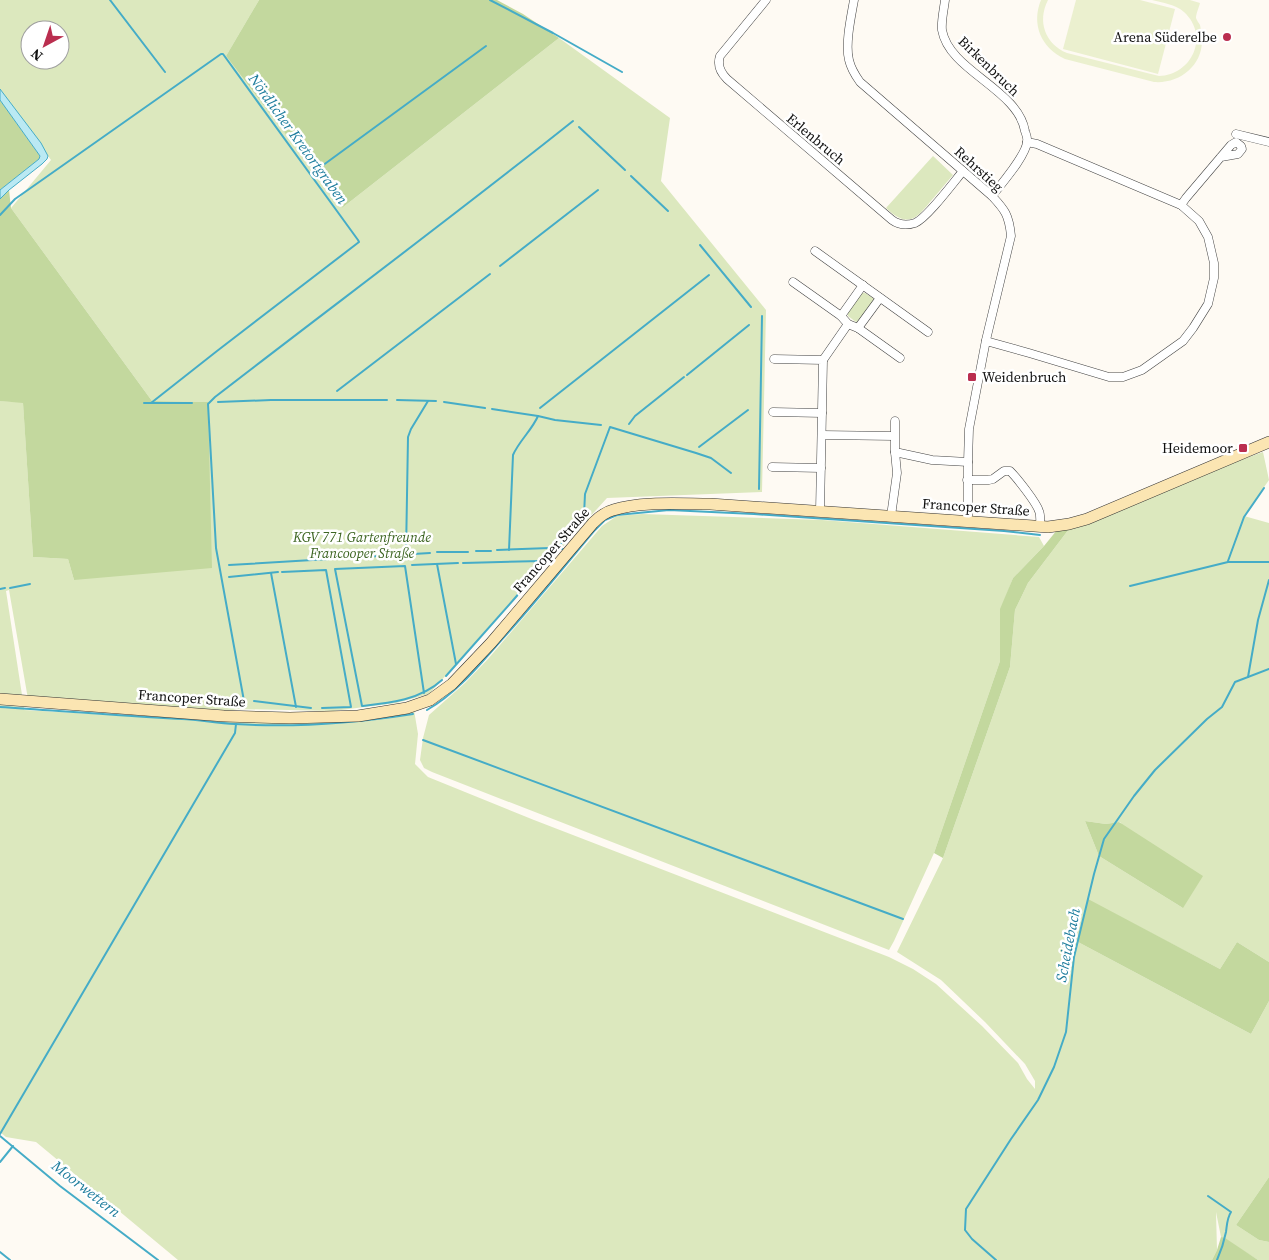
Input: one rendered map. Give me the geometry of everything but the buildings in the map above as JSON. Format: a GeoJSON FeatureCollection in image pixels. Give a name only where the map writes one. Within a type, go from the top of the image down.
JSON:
{"type":"FeatureCollection","features":[{"type":"Feature","properties":{"kind":"main road","name":"Francoper Straße"},"geometry":{"type":"LineString","coordinates":[[0,699],[224,716],[290,718],[358,716],[407,708],[430,700],[452,684],[491,643],[593,522],[607,512],[626,506],[710,504],[1040,527],[1060,526],[1087,519],[1269,442]]}},
{"type":"Feature","properties":{"kind":"street","name":"Erlenbruch"},"geometry":{"type":"LineString","coordinates":[[766,0],[720,56],[718,63],[727,79],[892,220],[900,224],[908,225],[921,219],[963,171]]}},
{"type":"Feature","properties":{"kind":"street","name":"Rehrstieg"},"geometry":{"type":"LineString","coordinates":[[854,0],[848,45],[848,60],[852,71],[860,82],[992,196],[1003,208],[1010,221],[1010,236],[986,341],[969,428],[968,522]]}},
{"type":"Feature","properties":{"kind":"street","name":"Birkenbruch"},"geometry":{"type":"LineString","coordinates":[[945,0],[942,30],[948,46],[1018,111],[1028,142]]}},
{"type":"Feature","properties":{"kind":"street"},"geometry":{"type":"LineString","coordinates":[[1236,134],[1269,142]]}},
{"type":"Feature","properties":{"kind":"street"},"geometry":{"type":"LineString","coordinates":[[986,341],[1029,352],[1109,377],[1122,377],[1142,370],[1183,341],[1208,304],[1214,278],[1214,262],[1208,237],[1199,222],[1181,205],[1036,144],[1028,142],[1020,160],[992,196]]}},
{"type":"Feature","properties":{"kind":"street"},"geometry":{"type":"LineString","coordinates":[[1181,205],[1221,156]]}},
{"type":"Feature","properties":{"kind":"street"},"geometry":{"type":"LineString","coordinates":[[815,251],[928,332]]}},
{"type":"Feature","properties":{"kind":"street"},"geometry":{"type":"LineString","coordinates":[[793,282],[841,316],[848,324],[858,328],[900,358]]}},
{"type":"Feature","properties":{"kind":"street"},"geometry":{"type":"LineString","coordinates":[[841,316],[863,285]]}},
{"type":"Feature","properties":{"kind":"street"},"geometry":{"type":"LineString","coordinates":[[858,328],[880,298]]}},
{"type":"Feature","properties":{"kind":"street"},"geometry":{"type":"LineString","coordinates":[[820,511],[823,360],[848,324]]}},
{"type":"Feature","properties":{"kind":"street"},"geometry":{"type":"LineString","coordinates":[[774,360],[823,360]]}},
{"type":"Feature","properties":{"kind":"street"},"geometry":{"type":"LineString","coordinates":[[773,412],[822,413]]}},
{"type":"Feature","properties":{"kind":"street"},"geometry":{"type":"LineString","coordinates":[[891,516],[898,473],[894,436],[895,422]]}},
{"type":"Feature","properties":{"kind":"street"},"geometry":{"type":"LineString","coordinates":[[822,435],[894,436]]}},
{"type":"Feature","properties":{"kind":"street"},"geometry":{"type":"LineString","coordinates":[[895,452],[932,460],[968,462]]}},
{"type":"Feature","properties":{"kind":"street"},"geometry":{"type":"LineString","coordinates":[[772,467],[821,468]]}},
{"type":"Feature","properties":{"kind":"street"},"geometry":{"type":"LineString","coordinates":[[968,480],[989,480],[1004,471],[1010,471],[1040,512],[1040,527]]}},
{"type":"Feature","properties":{"kind":"green space","name":"KGV 771 Gartenfreunde Francooper Straße"},"geometry":{"type":"Polygon","coordinates":[[[0,0],[259,0],[226,56],[342,208],[559,38],[670,118],[661,181],[766,310],[762,492],[607,498],[429,694],[396,703],[333,711],[237,709],[224,712],[28,699],[9,590],[6,591],[22,695],[21,698],[0,696],[0,401],[23,402],[33,557],[68,559],[74,580],[208,402],[152,401],[11,208],[51,160],[0,89],[0,0]]]}},
{"type":"Feature","properties":{"kind":"green space"},"geometry":{"type":"Polygon","coordinates":[[[259,0],[497,0],[523,14],[559,38],[342,208],[226,56],[259,0]]]}},
{"type":"Feature","properties":{"kind":"green space"},"geometry":{"type":"Polygon","coordinates":[[[1041,0],[1048,0],[1043,16],[1045,31],[1048,38],[1059,49],[1067,53],[1159,76],[1171,74],[1188,62],[1194,53],[1196,32],[1192,22],[1180,9],[1152,0],[1190,0],[1200,3],[1196,18],[1200,25],[1201,50],[1198,58],[1187,72],[1172,80],[1163,82],[1154,82],[1065,59],[1050,49],[1040,34],[1037,18],[1041,0]]]}},
{"type":"Feature","properties":{"kind":"green space"},"geometry":{"type":"Polygon","coordinates":[[[1076,0],[1140,0],[1175,9],[1158,74],[1063,49],[1076,0]]]}},
{"type":"Feature","properties":{"kind":"green space"},"geometry":{"type":"Polygon","coordinates":[[[0,100],[40,156],[39,159],[0,190],[0,100]]]}},
{"type":"Feature","properties":{"kind":"green space"},"geometry":{"type":"Polygon","coordinates":[[[933,156],[953,175],[920,214],[910,219],[899,218],[886,208],[933,156]]]}},
{"type":"Feature","properties":{"kind":"green space"},"geometry":{"type":"Polygon","coordinates":[[[9,190],[11,208],[152,401],[208,402],[212,568],[74,580],[68,559],[33,557],[23,403],[0,401],[0,199],[9,190]]]}},
{"type":"Feature","properties":{"kind":"green space"},"geometry":{"type":"Polygon","coordinates":[[[862,293],[873,298],[873,301],[859,321],[856,322],[848,316],[848,312],[862,293]]]}},
{"type":"Feature","properties":{"kind":"green space"},"geometry":{"type":"Polygon","coordinates":[[[1263,452],[1269,480],[1244,516],[1269,523],[1269,962],[1237,942],[1220,969],[1088,900],[1078,942],[1251,1034],[1269,1001],[1269,1177],[1236,1225],[1259,1240],[1269,1242],[1269,1260],[1258,1260],[1221,1237],[1216,1212],[1217,1250],[1212,1260],[178,1260],[36,1142],[6,1137],[0,1132],[0,705],[24,707],[24,710],[211,721],[325,722],[414,710],[418,734],[415,764],[428,777],[534,820],[889,957],[913,969],[936,984],[982,1026],[1018,1063],[1035,1089],[1035,1081],[1025,1064],[985,1022],[941,980],[897,952],[943,858],[1010,667],[1015,610],[1028,583],[1069,529],[1142,495],[1263,452]],[[1085,821],[1099,856],[1183,908],[1120,822],[1106,824],[1085,821]]]}},
{"type":"Feature","properties":{"kind":"green space"},"geometry":{"type":"Polygon","coordinates":[[[642,514],[822,520],[1039,537],[1044,546],[1013,578],[1001,609],[1000,661],[934,853],[889,950],[424,768],[420,760],[429,715],[465,683],[488,659],[602,526],[617,516],[642,514]]]}},
{"type":"Feature","properties":{"kind":"green space"},"geometry":{"type":"Polygon","coordinates":[[[1069,529],[1028,583],[1015,610],[1010,667],[943,858],[934,853],[1000,661],[1000,609],[1013,578],[1057,530],[1069,529]]]}},
{"type":"Feature","properties":{"kind":"green space"},"geometry":{"type":"Polygon","coordinates":[[[1085,821],[1106,824],[1119,822],[1203,876],[1183,908],[1099,856],[1085,821]]]}},
{"type":"Feature","properties":{"kind":"green space"},"geometry":{"type":"Polygon","coordinates":[[[1088,899],[1220,969],[1237,942],[1269,962],[1269,1001],[1251,1034],[1078,942],[1088,899]]]}},
{"type":"Feature","properties":{"kind":"green space"},"geometry":{"type":"Polygon","coordinates":[[[1269,1177],[1269,1242],[1259,1240],[1236,1225],[1269,1177]]]}},
{"type":"Feature","properties":{"kind":"green space"},"geometry":{"type":"Polygon","coordinates":[[[1221,1237],[1225,1238],[1258,1260],[1212,1260],[1221,1237]]]}},
{"type":"Feature","properties":{"kind":"water"},"geometry":{"type":"Polygon","coordinates":[[[0,89],[41,143],[48,156],[42,164],[0,199],[0,190],[39,159],[40,156],[0,100],[0,89]]]}},
{"type":"Feature","properties":{"kind":"waterway"},"geometry":{"type":"LineString","coordinates":[[110,0],[165,72]]}},
{"type":"Feature","properties":{"kind":"waterway"},"geometry":{"type":"LineString","coordinates":[[490,0],[622,72]]}},
{"type":"Feature","properties":{"kind":"waterway"},"geometry":{"type":"LineString","coordinates":[[311,174],[486,46]]}},
{"type":"Feature","properties":{"kind":"waterway","name":"Nördlicher Kretortgraben"},"geometry":{"type":"LineString","coordinates":[[0,215],[15,199],[223,54],[359,242],[151,403],[144,403]]}},
{"type":"Feature","properties":{"kind":"waterway"},"geometry":{"type":"LineString","coordinates":[[243,706],[244,701],[216,548],[208,404],[573,121]]}},
{"type":"Feature","properties":{"kind":"waterway"},"geometry":{"type":"LineString","coordinates":[[579,127],[625,170]]}},
{"type":"Feature","properties":{"kind":"waterway"},"geometry":{"type":"LineString","coordinates":[[631,176],[668,211]]}},
{"type":"Feature","properties":{"kind":"waterway"},"geometry":{"type":"LineString","coordinates":[[500,266],[598,190]]}},
{"type":"Feature","properties":{"kind":"waterway"},"geometry":{"type":"LineString","coordinates":[[700,245],[751,307]]}},
{"type":"Feature","properties":{"kind":"waterway"},"geometry":{"type":"LineString","coordinates":[[337,391],[490,274]]}},
{"type":"Feature","properties":{"kind":"waterway"},"geometry":{"type":"LineString","coordinates":[[540,408],[709,275]]}},
{"type":"Feature","properties":{"kind":"waterway"},"geometry":{"type":"LineString","coordinates":[[759,489],[762,316]]}},
{"type":"Feature","properties":{"kind":"waterway"},"geometry":{"type":"LineString","coordinates":[[687,375],[749,325]]}},
{"type":"Feature","properties":{"kind":"waterway"},"geometry":{"type":"LineString","coordinates":[[629,424],[635,416],[684,377]]}},
{"type":"Feature","properties":{"kind":"waterway"},"geometry":{"type":"LineString","coordinates":[[218,402],[387,400]]}},
{"type":"Feature","properties":{"kind":"waterway"},"geometry":{"type":"LineString","coordinates":[[397,400],[436,401]]}},
{"type":"Feature","properties":{"kind":"waterway"},"geometry":{"type":"LineString","coordinates":[[406,554],[408,437],[428,401]]}},
{"type":"Feature","properties":{"kind":"waterway"},"geometry":{"type":"LineString","coordinates":[[444,402],[485,408]]}},
{"type":"Feature","properties":{"kind":"waterway"},"geometry":{"type":"LineString","coordinates":[[151,403],[192,403]]}},
{"type":"Feature","properties":{"kind":"waterway"},"geometry":{"type":"LineString","coordinates":[[492,409],[555,420],[601,425]]}},
{"type":"Feature","properties":{"kind":"waterway"},"geometry":{"type":"LineString","coordinates":[[699,447],[748,410]]}},
{"type":"Feature","properties":{"kind":"waterway"},"geometry":{"type":"LineString","coordinates":[[509,550],[513,455],[538,416]]}},
{"type":"Feature","properties":{"kind":"waterway"},"geometry":{"type":"LineString","coordinates":[[558,548],[584,515],[585,494],[610,427],[711,458],[731,473]]}},
{"type":"Feature","properties":{"kind":"waterway"},"geometry":{"type":"LineString","coordinates":[[1228,561],[1244,517],[1264,488]]}},
{"type":"Feature","properties":{"kind":"waterway"},"geometry":{"type":"LineString","coordinates":[[427,710],[465,681],[594,531],[605,520],[617,515],[669,510],[754,514],[1040,535]]}},
{"type":"Feature","properties":{"kind":"waterway"},"geometry":{"type":"LineString","coordinates":[[497,550],[550,548]]}},
{"type":"Feature","properties":{"kind":"waterway"},"geometry":{"type":"LineString","coordinates":[[554,548],[563,549]]}},
{"type":"Feature","properties":{"kind":"waterway"},"geometry":{"type":"LineString","coordinates":[[476,551],[491,551]]}},
{"type":"Feature","properties":{"kind":"waterway"},"geometry":{"type":"LineString","coordinates":[[437,552],[468,552]]}},
{"type":"Feature","properties":{"kind":"waterway"},"geometry":{"type":"LineString","coordinates":[[229,565],[430,553]]}},
{"type":"Feature","properties":{"kind":"waterway"},"geometry":{"type":"LineString","coordinates":[[446,676],[543,565],[541,561],[463,563]]}},
{"type":"Feature","properties":{"kind":"waterway"},"geometry":{"type":"LineString","coordinates":[[1130,586],[1228,562],[1269,562]]}},
{"type":"Feature","properties":{"kind":"waterway"},"geometry":{"type":"LineString","coordinates":[[412,565],[458,563]]}},
{"type":"Feature","properties":{"kind":"waterway"},"geometry":{"type":"LineString","coordinates":[[437,564],[456,664]]}},
{"type":"Feature","properties":{"kind":"waterway"},"geometry":{"type":"LineString","coordinates":[[424,693],[405,566],[335,569],[362,706],[394,702],[414,696],[424,692],[433,687],[442,680]]}},
{"type":"Feature","properties":{"kind":"waterway"},"geometry":{"type":"LineString","coordinates":[[282,572],[326,570],[351,707],[322,708]]}},
{"type":"Feature","properties":{"kind":"waterway"},"geometry":{"type":"LineString","coordinates":[[229,577],[278,572]]}},
{"type":"Feature","properties":{"kind":"waterway"},"geometry":{"type":"LineString","coordinates":[[271,573],[296,707]]}},
{"type":"Feature","properties":{"kind":"waterway"},"geometry":{"type":"LineString","coordinates":[[1248,677],[1258,620],[1269,580]]}},
{"type":"Feature","properties":{"kind":"waterway"},"geometry":{"type":"LineString","coordinates":[[10,588],[30,584]]}},
{"type":"Feature","properties":{"kind":"waterway"},"geometry":{"type":"LineString","coordinates":[[0,589],[5,588]]}},
{"type":"Feature","properties":{"kind":"waterway","name":"Scheidebach"},"geometry":{"type":"LineString","coordinates":[[996,1260],[972,1239],[965,1230],[966,1209],[1038,1100],[1054,1067],[1066,1032],[1074,957],[1104,839],[1155,770],[1207,719],[1222,707],[1235,682],[1269,669]]}},
{"type":"Feature","properties":{"kind":"waterway"},"geometry":{"type":"LineString","coordinates":[[254,701],[311,708]]}},
{"type":"Feature","properties":{"kind":"waterway"},"geometry":{"type":"LineString","coordinates":[[0,707],[257,725],[325,724],[413,714]]}},
{"type":"Feature","properties":{"kind":"waterway"},"geometry":{"type":"LineString","coordinates":[[0,1134],[235,733],[236,724]]}},
{"type":"Feature","properties":{"kind":"waterway"},"geometry":{"type":"LineString","coordinates":[[423,740],[903,919]]}},
{"type":"Feature","properties":{"kind":"waterway","name":"Moorwettern"},"geometry":{"type":"LineString","coordinates":[[0,1136],[60,1186],[158,1260]]}},
{"type":"Feature","properties":{"kind":"waterway"},"geometry":{"type":"LineString","coordinates":[[0,1162],[13,1146]]}},
{"type":"Feature","properties":{"kind":"waterway"},"geometry":{"type":"LineString","coordinates":[[1208,1196],[1231,1212],[1217,1260]]}},
{"type":"Feature","properties":{"kind":"waterway","name":"Moorwettern"},"geometry":{"type":"LineString","coordinates":[[0,1252],[10,1260]]}},
{"type":"Feature","properties":{"kind":"place","name":"Arena Süderelbe"},"geometry":{"type":"Point","coordinates":[1227,37]}},
{"type":"Feature","properties":{"kind":"place","name":"Weidenbruch"},"geometry":{"type":"Point","coordinates":[972,377]}},
{"type":"Feature","properties":{"kind":"place","name":"Heidemoor"},"geometry":{"type":"Point","coordinates":[1243,448]}}]}
